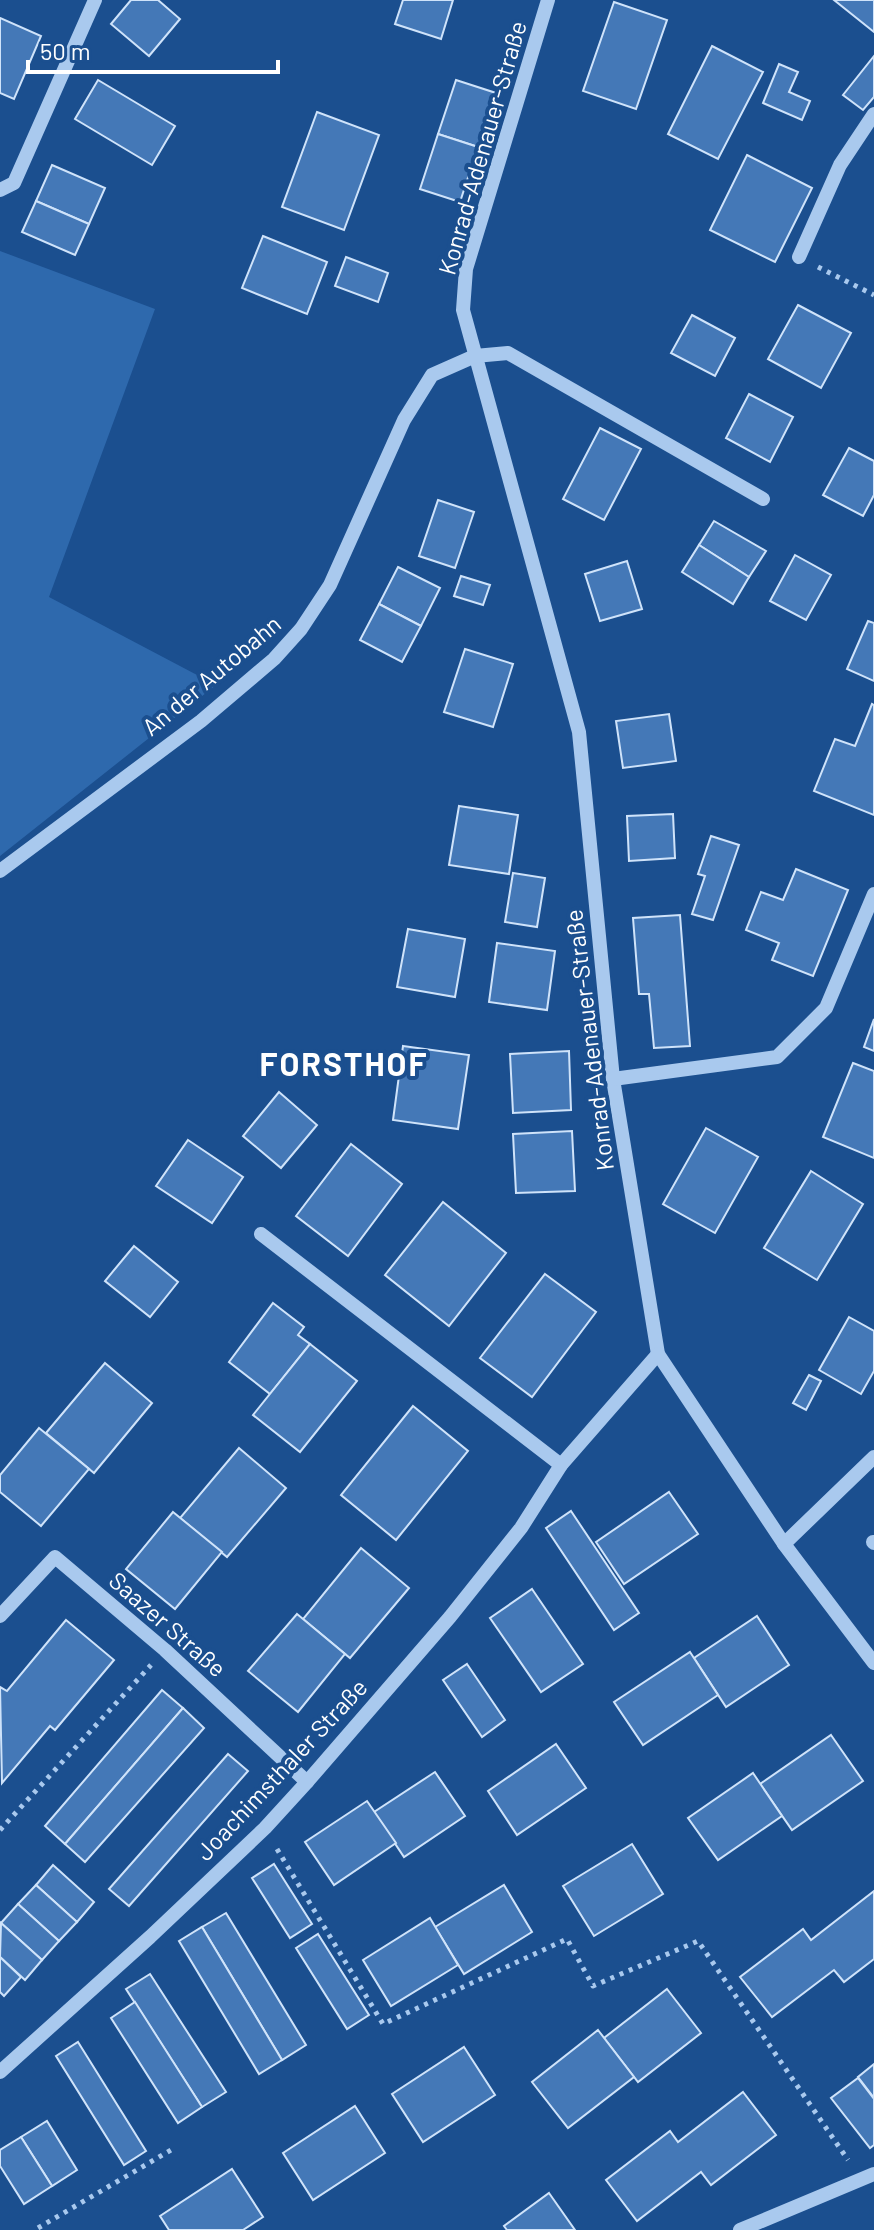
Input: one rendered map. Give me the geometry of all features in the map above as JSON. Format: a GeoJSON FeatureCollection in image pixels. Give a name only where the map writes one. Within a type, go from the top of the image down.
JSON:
{"type":"FeatureCollection","features":[{"type":"Feature","properties":{"kind":"street"},"geometry":{"type":"LineString","coordinates":[[0,190],[14,183],[95,0]]}},
{"type":"Feature","properties":{"kind":"street","name":"Konrad-Adenauer-Straße"},"geometry":{"type":"LineString","coordinates":[[548,0],[466,269],[463,310],[579,732],[613,1079],[658,1354],[784,1544],[874,1663]]}},
{"type":"Feature","properties":{"kind":"street"},"geometry":{"type":"LineString","coordinates":[[799,257],[840,165],[874,114]]}},
{"type":"Feature","properties":{"kind":"street"},"geometry":{"type":"LineString","coordinates":[[475,356],[508,353],[763,499]]}},
{"type":"Feature","properties":{"kind":"street","name":"An der Autobahn"},"geometry":{"type":"LineString","coordinates":[[0,871],[201,721],[292,639],[330,585],[404,420],[432,375],[475,356]]}},
{"type":"Feature","properties":{"kind":"street"},"geometry":{"type":"LineString","coordinates":[[613,1079],[777,1057],[826,1008],[874,894]]}},
{"type":"Feature","properties":{"kind":"street"},"geometry":{"type":"LineString","coordinates":[[261,1234],[561,1465]]}},
{"type":"Feature","properties":{"kind":"street","name":"Joachimsthaler Straße"},"geometry":{"type":"LineString","coordinates":[[0,2072],[265,1828],[450,1617],[521,1528],[561,1465],[658,1354]]}},
{"type":"Feature","properties":{"kind":"street"},"geometry":{"type":"LineString","coordinates":[[784,1544],[874,1457]]}},
{"type":"Feature","properties":{"kind":"street","name":"Saazer Straße"},"geometry":{"type":"LineString","coordinates":[[0,1616],[55,1557],[165,1650],[307,1782]]}},
{"type":"Feature","properties":{"kind":"street"},"geometry":{"type":"LineString","coordinates":[[740,2230],[867,2176]]}},
{"type":"Feature","properties":{"kind":"path"},"geometry":{"type":"LineString","coordinates":[[799,257],[874,295]]}},
{"type":"Feature","properties":{"kind":"path"},"geometry":{"type":"LineString","coordinates":[[0,1830],[165,1650]]}},
{"type":"Feature","properties":{"kind":"path"},"geometry":{"type":"LineString","coordinates":[[265,1828],[383,2024],[567,1939],[593,1986],[698,1941],[867,2176]]}},
{"type":"Feature","properties":{"kind":"path"},"geometry":{"type":"LineString","coordinates":[[38,2228],[171,2150]]}},
{"type":"Feature","properties":{"kind":"shaded area"},"geometry":{"type":"Polygon","coordinates":[[[0,251],[155,309],[49,597],[216,685],[0,856],[0,251]]]}},
{"type":"Feature","properties":{"kind":"building"},"geometry":{"type":"Polygon","coordinates":[[[131,0],[158,0],[180,19],[149,56],[111,24],[131,0]]]}},
{"type":"Feature","properties":{"kind":"building"},"geometry":{"type":"Polygon","coordinates":[[[403,0],[453,0],[441,39],[395,24],[403,0]]]}},
{"type":"Feature","properties":{"kind":"building"},"geometry":{"type":"Polygon","coordinates":[[[834,0],[874,0],[874,32],[834,0]]]}},
{"type":"Feature","properties":{"kind":"building"},"geometry":{"type":"Polygon","coordinates":[[[614,2],[667,20],[636,109],[583,91],[614,2]]]}},
{"type":"Feature","properties":{"kind":"building"},"geometry":{"type":"Polygon","coordinates":[[[0,18],[41,36],[14,99],[0,93],[0,18]]]}},
{"type":"Feature","properties":{"kind":"building"},"geometry":{"type":"Polygon","coordinates":[[[712,46],[763,72],[718,159],[668,134],[712,46]]]}},
{"type":"Feature","properties":{"kind":"building"},"geometry":{"type":"Polygon","coordinates":[[[874,56],[874,97],[863,110],[843,95],[874,56]]]}},
{"type":"Feature","properties":{"kind":"building"},"geometry":{"type":"Polygon","coordinates":[[[779,64],[798,72],[789,92],[810,101],[802,120],[763,103],[779,64]]]}},
{"type":"Feature","properties":{"kind":"building"},"geometry":{"type":"Polygon","coordinates":[[[98,80],[175,126],[152,165],[75,119],[98,80]]]}},
{"type":"Feature","properties":{"kind":"building"},"geometry":{"type":"Polygon","coordinates":[[[456,80],[496,93],[478,147],[438,134],[456,80]]]}},
{"type":"Feature","properties":{"kind":"building"},"geometry":{"type":"Polygon","coordinates":[[[317,112],[379,135],[344,230],[282,207],[317,112]]]}},
{"type":"Feature","properties":{"kind":"building"},"geometry":{"type":"Polygon","coordinates":[[[438,134],[478,147],[460,202],[420,189],[438,134]]]}},
{"type":"Feature","properties":{"kind":"building"},"geometry":{"type":"Polygon","coordinates":[[[747,155],[812,188],[775,262],[710,230],[747,155]]]}},
{"type":"Feature","properties":{"kind":"building"},"geometry":{"type":"Polygon","coordinates":[[[52,165],[105,188],[89,224],[36,201],[52,165]]]}},
{"type":"Feature","properties":{"kind":"building"},"geometry":{"type":"Polygon","coordinates":[[[36,201],[89,224],[75,255],[22,232],[36,201]]]}},
{"type":"Feature","properties":{"kind":"building"},"geometry":{"type":"Polygon","coordinates":[[[263,236],[327,262],[307,314],[242,288],[263,236]]]}},
{"type":"Feature","properties":{"kind":"building"},"geometry":{"type":"Polygon","coordinates":[[[346,257],[388,273],[378,302],[335,286],[346,257]]]}},
{"type":"Feature","properties":{"kind":"building"},"geometry":{"type":"Polygon","coordinates":[[[798,305],[851,333],[821,388],[768,359],[798,305]]]}},
{"type":"Feature","properties":{"kind":"building"},"geometry":{"type":"Polygon","coordinates":[[[692,315],[735,338],[715,376],[671,353],[692,315]]]}},
{"type":"Feature","properties":{"kind":"building"},"geometry":{"type":"Polygon","coordinates":[[[749,394],[793,417],[770,462],[726,438],[749,394]]]}},
{"type":"Feature","properties":{"kind":"building"},"geometry":{"type":"Polygon","coordinates":[[[600,428],[641,449],[604,520],[563,499],[600,428]]]}},
{"type":"Feature","properties":{"kind":"building"},"geometry":{"type":"Polygon","coordinates":[[[849,448],[874,461],[874,495],[863,516],[823,495],[849,448]]]}},
{"type":"Feature","properties":{"kind":"building"},"geometry":{"type":"Polygon","coordinates":[[[438,500],[474,512],[455,568],[419,556],[438,500]]]}},
{"type":"Feature","properties":{"kind":"building"},"geometry":{"type":"Polygon","coordinates":[[[714,521],[766,551],[749,577],[699,545],[714,521]]]}},
{"type":"Feature","properties":{"kind":"building"},"geometry":{"type":"Polygon","coordinates":[[[699,545],[749,577],[733,604],[682,572],[699,545]]]}},
{"type":"Feature","properties":{"kind":"building"},"geometry":{"type":"Polygon","coordinates":[[[795,555],[831,575],[806,620],[770,601],[795,555]]]}},
{"type":"Feature","properties":{"kind":"building"},"geometry":{"type":"Polygon","coordinates":[[[627,561],[642,609],[600,621],[585,574],[627,561]]]}},
{"type":"Feature","properties":{"kind":"building"},"geometry":{"type":"Polygon","coordinates":[[[398,567],[440,588],[421,626],[379,604],[398,567]]]}},
{"type":"Feature","properties":{"kind":"building"},"geometry":{"type":"Polygon","coordinates":[[[461,576],[490,585],[483,605],[454,596],[461,576]]]}},
{"type":"Feature","properties":{"kind":"building"},"geometry":{"type":"Polygon","coordinates":[[[379,604],[421,626],[402,662],[360,640],[379,604]]]}},
{"type":"Feature","properties":{"kind":"building"},"geometry":{"type":"Polygon","coordinates":[[[868,621],[874,623],[874,681],[847,669],[868,621]]]}},
{"type":"Feature","properties":{"kind":"building"},"geometry":{"type":"Polygon","coordinates":[[[465,649],[513,664],[493,727],[444,712],[465,649]]]}},
{"type":"Feature","properties":{"kind":"building"},"geometry":{"type":"Polygon","coordinates":[[[872,704],[874,815],[814,791],[835,739],[855,746],[872,704]]]}},
{"type":"Feature","properties":{"kind":"building"},"geometry":{"type":"Polygon","coordinates":[[[669,714],[676,761],[623,768],[616,721],[669,714]]]}},
{"type":"Feature","properties":{"kind":"building"},"geometry":{"type":"Polygon","coordinates":[[[459,806],[518,815],[509,874],[449,865],[459,806]]]}},
{"type":"Feature","properties":{"kind":"building"},"geometry":{"type":"Polygon","coordinates":[[[673,814],[675,858],[629,861],[627,816],[673,814]]]}},
{"type":"Feature","properties":{"kind":"building"},"geometry":{"type":"Polygon","coordinates":[[[711,836],[739,845],[713,920],[692,914],[705,876],[698,874],[711,836]]]}},
{"type":"Feature","properties":{"kind":"building"},"geometry":{"type":"Polygon","coordinates":[[[796,869],[848,890],[813,976],[772,960],[779,943],[746,930],[761,892],[783,900],[796,869]]]}},
{"type":"Feature","properties":{"kind":"building"},"geometry":{"type":"Polygon","coordinates":[[[513,873],[545,878],[537,927],[505,922],[513,873]]]}},
{"type":"Feature","properties":{"kind":"building"},"geometry":{"type":"Polygon","coordinates":[[[680,915],[690,1046],[654,1048],[649,994],[639,994],[633,918],[680,915]]]}},
{"type":"Feature","properties":{"kind":"building"},"geometry":{"type":"Polygon","coordinates":[[[408,929],[465,939],[455,997],[397,987],[408,929]]]}},
{"type":"Feature","properties":{"kind":"building"},"geometry":{"type":"Polygon","coordinates":[[[497,943],[555,951],[547,1010],[489,1002],[497,943]]]}},
{"type":"Feature","properties":{"kind":"building"},"geometry":{"type":"Polygon","coordinates":[[[874,1019],[874,1051],[864,1047],[874,1019]]]}},
{"type":"Feature","properties":{"kind":"building"},"geometry":{"type":"Polygon","coordinates":[[[403,1046],[469,1055],[458,1129],[393,1120],[403,1046]]]}},
{"type":"Feature","properties":{"kind":"building"},"geometry":{"type":"Polygon","coordinates":[[[569,1051],[571,1110],[513,1113],[510,1054],[569,1051]]]}},
{"type":"Feature","properties":{"kind":"building"},"geometry":{"type":"Polygon","coordinates":[[[853,1063],[874,1071],[874,1158],[823,1137],[853,1063]]]}},
{"type":"Feature","properties":{"kind":"building"},"geometry":{"type":"Polygon","coordinates":[[[279,1092],[317,1125],[281,1168],[243,1136],[279,1092]]]}},
{"type":"Feature","properties":{"kind":"building"},"geometry":{"type":"Polygon","coordinates":[[[706,1128],[758,1157],[715,1233],[663,1204],[706,1128]]]}},
{"type":"Feature","properties":{"kind":"building"},"geometry":{"type":"Polygon","coordinates":[[[572,1131],[575,1191],[516,1193],[513,1134],[572,1131]]]}},
{"type":"Feature","properties":{"kind":"building"},"geometry":{"type":"Polygon","coordinates":[[[188,1140],[243,1177],[212,1223],[156,1186],[188,1140]]]}},
{"type":"Feature","properties":{"kind":"building"},"geometry":{"type":"Polygon","coordinates":[[[351,1144],[402,1184],[348,1256],[296,1216],[351,1144]]]}},
{"type":"Feature","properties":{"kind":"building"},"geometry":{"type":"Polygon","coordinates":[[[811,1171],[863,1204],[817,1280],[764,1248],[811,1171]]]}},
{"type":"Feature","properties":{"kind":"building"},"geometry":{"type":"Polygon","coordinates":[[[443,1202],[506,1253],[449,1326],[385,1275],[443,1202]]]}},
{"type":"Feature","properties":{"kind":"building"},"geometry":{"type":"Polygon","coordinates":[[[134,1246],[178,1282],[150,1317],[105,1281],[134,1246]]]}},
{"type":"Feature","properties":{"kind":"building"},"geometry":{"type":"Polygon","coordinates":[[[545,1274],[596,1312],[532,1397],[480,1358],[545,1274]]]}},
{"type":"Feature","properties":{"kind":"building"},"geometry":{"type":"Polygon","coordinates":[[[273,1303],[304,1327],[298,1335],[310,1344],[270,1394],[229,1362],[273,1303]]]}},
{"type":"Feature","properties":{"kind":"building"},"geometry":{"type":"Polygon","coordinates":[[[849,1317],[874,1331],[874,1371],[861,1394],[819,1370],[849,1317]]]}},
{"type":"Feature","properties":{"kind":"building"},"geometry":{"type":"Polygon","coordinates":[[[310,1344],[357,1381],[300,1452],[253,1415],[310,1344]]]}},
{"type":"Feature","properties":{"kind":"building"},"geometry":{"type":"Polygon","coordinates":[[[105,1363],[152,1403],[94,1473],[46,1433],[105,1363]]]}},
{"type":"Feature","properties":{"kind":"building"},"geometry":{"type":"Polygon","coordinates":[[[809,1375],[821,1381],[806,1410],[793,1403],[809,1375]]]}},
{"type":"Feature","properties":{"kind":"building"},"geometry":{"type":"Polygon","coordinates":[[[413,1406],[468,1451],[396,1540],[341,1495],[413,1406]]]}},
{"type":"Feature","properties":{"kind":"building"},"geometry":{"type":"Polygon","coordinates":[[[39,1428],[89,1469],[41,1526],[0,1492],[0,1475],[39,1428]]]}},
{"type":"Feature","properties":{"kind":"building"},"geometry":{"type":"Polygon","coordinates":[[[239,1448],[286,1488],[227,1557],[180,1518],[239,1448]]]}},
{"type":"Feature","properties":{"kind":"building"},"geometry":{"type":"Polygon","coordinates":[[[669,1492],[698,1534],[624,1584],[596,1542],[669,1492]]]}},
{"type":"Feature","properties":{"kind":"building"},"geometry":{"type":"Polygon","coordinates":[[[571,1511],[639,1613],[614,1630],[546,1528],[571,1511]]]}},
{"type":"Feature","properties":{"kind":"building"},"geometry":{"type":"Polygon","coordinates":[[[173,1512],[222,1552],[175,1609],[126,1569],[173,1512]]]}},
{"type":"Feature","properties":{"kind":"building"},"geometry":{"type":"Polygon","coordinates":[[[361,1548],[409,1588],[350,1658],[303,1619],[361,1548]]]}},
{"type":"Feature","properties":{"kind":"building"},"geometry":{"type":"Polygon","coordinates":[[[532,1589],[583,1664],[541,1692],[490,1618],[532,1589]]]}},
{"type":"Feature","properties":{"kind":"building"},"geometry":{"type":"Polygon","coordinates":[[[297,1614],[345,1654],[298,1712],[248,1671],[297,1614]]]}},
{"type":"Feature","properties":{"kind":"building"},"geometry":{"type":"Polygon","coordinates":[[[757,1616],[789,1665],[726,1707],[694,1658],[757,1616]]]}},
{"type":"Feature","properties":{"kind":"building"},"geometry":{"type":"Polygon","coordinates":[[[66,1620],[114,1660],[55,1730],[50,1726],[2,1783],[0,1687],[7,1691],[66,1620]]]}},
{"type":"Feature","properties":{"kind":"building"},"geometry":{"type":"Polygon","coordinates":[[[690,1652],[718,1695],[643,1745],[614,1702],[690,1652]]]}},
{"type":"Feature","properties":{"kind":"building"},"geometry":{"type":"Polygon","coordinates":[[[467,1664],[505,1720],[482,1737],[443,1680],[467,1664]]]}},
{"type":"Feature","properties":{"kind":"building"},"geometry":{"type":"Polygon","coordinates":[[[162,1690],[183,1708],[65,1844],[45,1826],[162,1690]]]}},
{"type":"Feature","properties":{"kind":"building"},"geometry":{"type":"Polygon","coordinates":[[[183,1708],[204,1728],[85,1862],[65,1844],[183,1708]]]}},
{"type":"Feature","properties":{"kind":"building"},"geometry":{"type":"Polygon","coordinates":[[[831,1735],[863,1781],[792,1830],[760,1784],[831,1735]]]}},
{"type":"Feature","properties":{"kind":"building"},"geometry":{"type":"Polygon","coordinates":[[[556,1744],[586,1788],[517,1835],[488,1791],[556,1744]]]}},
{"type":"Feature","properties":{"kind":"building"},"geometry":{"type":"Polygon","coordinates":[[[228,1754],[248,1771],[129,1906],[109,1889],[228,1754]]]}},
{"type":"Feature","properties":{"kind":"building"},"geometry":{"type":"Polygon","coordinates":[[[435,1772],[465,1816],[404,1857],[374,1812],[435,1772]]]}},
{"type":"Feature","properties":{"kind":"building"},"geometry":{"type":"Polygon","coordinates":[[[753,1773],[782,1816],[718,1860],[688,1818],[753,1773]]]}},
{"type":"Feature","properties":{"kind":"building"},"geometry":{"type":"Polygon","coordinates":[[[367,1801],[396,1843],[334,1885],[305,1842],[367,1801]]]}},
{"type":"Feature","properties":{"kind":"building"},"geometry":{"type":"Polygon","coordinates":[[[632,1844],[663,1894],[594,1936],[563,1886],[632,1844]]]}},
{"type":"Feature","properties":{"kind":"building"},"geometry":{"type":"Polygon","coordinates":[[[274,1864],[312,1924],[290,1938],[252,1878],[274,1864]]]}},
{"type":"Feature","properties":{"kind":"building"},"geometry":{"type":"Polygon","coordinates":[[[53,1865],[94,1902],[77,1922],[36,1885],[53,1865]]]}},
{"type":"Feature","properties":{"kind":"building"},"geometry":{"type":"Polygon","coordinates":[[[36,1885],[77,1922],[59,1941],[18,1904],[36,1885]]]}},
{"type":"Feature","properties":{"kind":"building"},"geometry":{"type":"Polygon","coordinates":[[[504,1885],[532,1932],[464,1974],[435,1927],[504,1885]]]}},
{"type":"Feature","properties":{"kind":"building"},"geometry":{"type":"Polygon","coordinates":[[[874,1891],[874,1959],[844,1982],[834,1970],[772,2017],[740,1977],[803,1929],[811,1940],[874,1891]]]}},
{"type":"Feature","properties":{"kind":"building"},"geometry":{"type":"Polygon","coordinates":[[[18,1904],[59,1941],[42,1960],[1,1923],[18,1904]]]}},
{"type":"Feature","properties":{"kind":"building"},"geometry":{"type":"Polygon","coordinates":[[[226,1913],[306,2045],[282,2060],[202,1927],[226,1913]]]}},
{"type":"Feature","properties":{"kind":"building"},"geometry":{"type":"Polygon","coordinates":[[[430,1918],[458,1965],[391,2006],[363,1960],[430,1918]]]}},
{"type":"Feature","properties":{"kind":"building"},"geometry":{"type":"Polygon","coordinates":[[[1,1923],[42,1960],[25,1980],[0,1957],[1,1923]]]}},
{"type":"Feature","properties":{"kind":"building"},"geometry":{"type":"Polygon","coordinates":[[[202,1927],[282,2060],[259,2074],[179,1941],[202,1927]]]}},
{"type":"Feature","properties":{"kind":"building"},"geometry":{"type":"Polygon","coordinates":[[[318,1934],[369,2015],[347,2029],[296,1948],[318,1934]]]}},
{"type":"Feature","properties":{"kind":"building"},"geometry":{"type":"Polygon","coordinates":[[[0,1957],[21,1977],[4,1996],[0,1992],[0,1957]]]}},
{"type":"Feature","properties":{"kind":"building"},"geometry":{"type":"Polygon","coordinates":[[[150,1974],[226,2092],[202,2107],[126,1989],[150,1974]]]}},
{"type":"Feature","properties":{"kind":"building"},"geometry":{"type":"Polygon","coordinates":[[[667,1989],[701,2033],[638,2082],[604,2038],[667,1989]]]}},
{"type":"Feature","properties":{"kind":"building"},"geometry":{"type":"Polygon","coordinates":[[[135,2002],[202,2107],[178,2123],[111,2018],[135,2002]]]}},
{"type":"Feature","properties":{"kind":"building"},"geometry":{"type":"Polygon","coordinates":[[[598,2030],[634,2077],[568,2128],[532,2082],[598,2030]]]}},
{"type":"Feature","properties":{"kind":"building"},"geometry":{"type":"Polygon","coordinates":[[[78,2042],[146,2151],[124,2165],[56,2056],[78,2042]]]}},
{"type":"Feature","properties":{"kind":"building"},"geometry":{"type":"Polygon","coordinates":[[[464,2047],[495,2095],[423,2142],[392,2094],[464,2047]]]}},
{"type":"Feature","properties":{"kind":"building"},"geometry":{"type":"Polygon","coordinates":[[[874,2064],[874,2098],[858,2077],[874,2064]]]}},
{"type":"Feature","properties":{"kind":"building"},"geometry":{"type":"Polygon","coordinates":[[[858,2078],[874,2099],[874,2145],[870,2148],[831,2098],[858,2078]]]}},
{"type":"Feature","properties":{"kind":"building"},"geometry":{"type":"Polygon","coordinates":[[[743,2092],[776,2135],[711,2185],[701,2172],[637,2221],[606,2180],[670,2131],[678,2142],[743,2092]]]}},
{"type":"Feature","properties":{"kind":"building"},"geometry":{"type":"Polygon","coordinates":[[[355,2106],[385,2153],[313,2200],[283,2153],[355,2106]]]}},
{"type":"Feature","properties":{"kind":"building"},"geometry":{"type":"Polygon","coordinates":[[[47,2121],[77,2170],[52,2186],[21,2137],[47,2121]]]}},
{"type":"Feature","properties":{"kind":"building"},"geometry":{"type":"Polygon","coordinates":[[[21,2137],[52,2186],[24,2204],[0,2166],[0,2150],[21,2137]]]}},
{"type":"Feature","properties":{"kind":"building"},"geometry":{"type":"Polygon","coordinates":[[[232,2169],[263,2217],[243,2230],[169,2230],[160,2216],[232,2169]]]}},
{"type":"Feature","properties":{"kind":"building"},"geometry":{"type":"Polygon","coordinates":[[[549,2193],[575,2230],[507,2230],[504,2226],[549,2193]]]}},
{"type":"Feature","properties":{"kind":"district","name":"FORSTHOF"},"geometry":{"type":"Point","coordinates":[344,1065]}}]}
